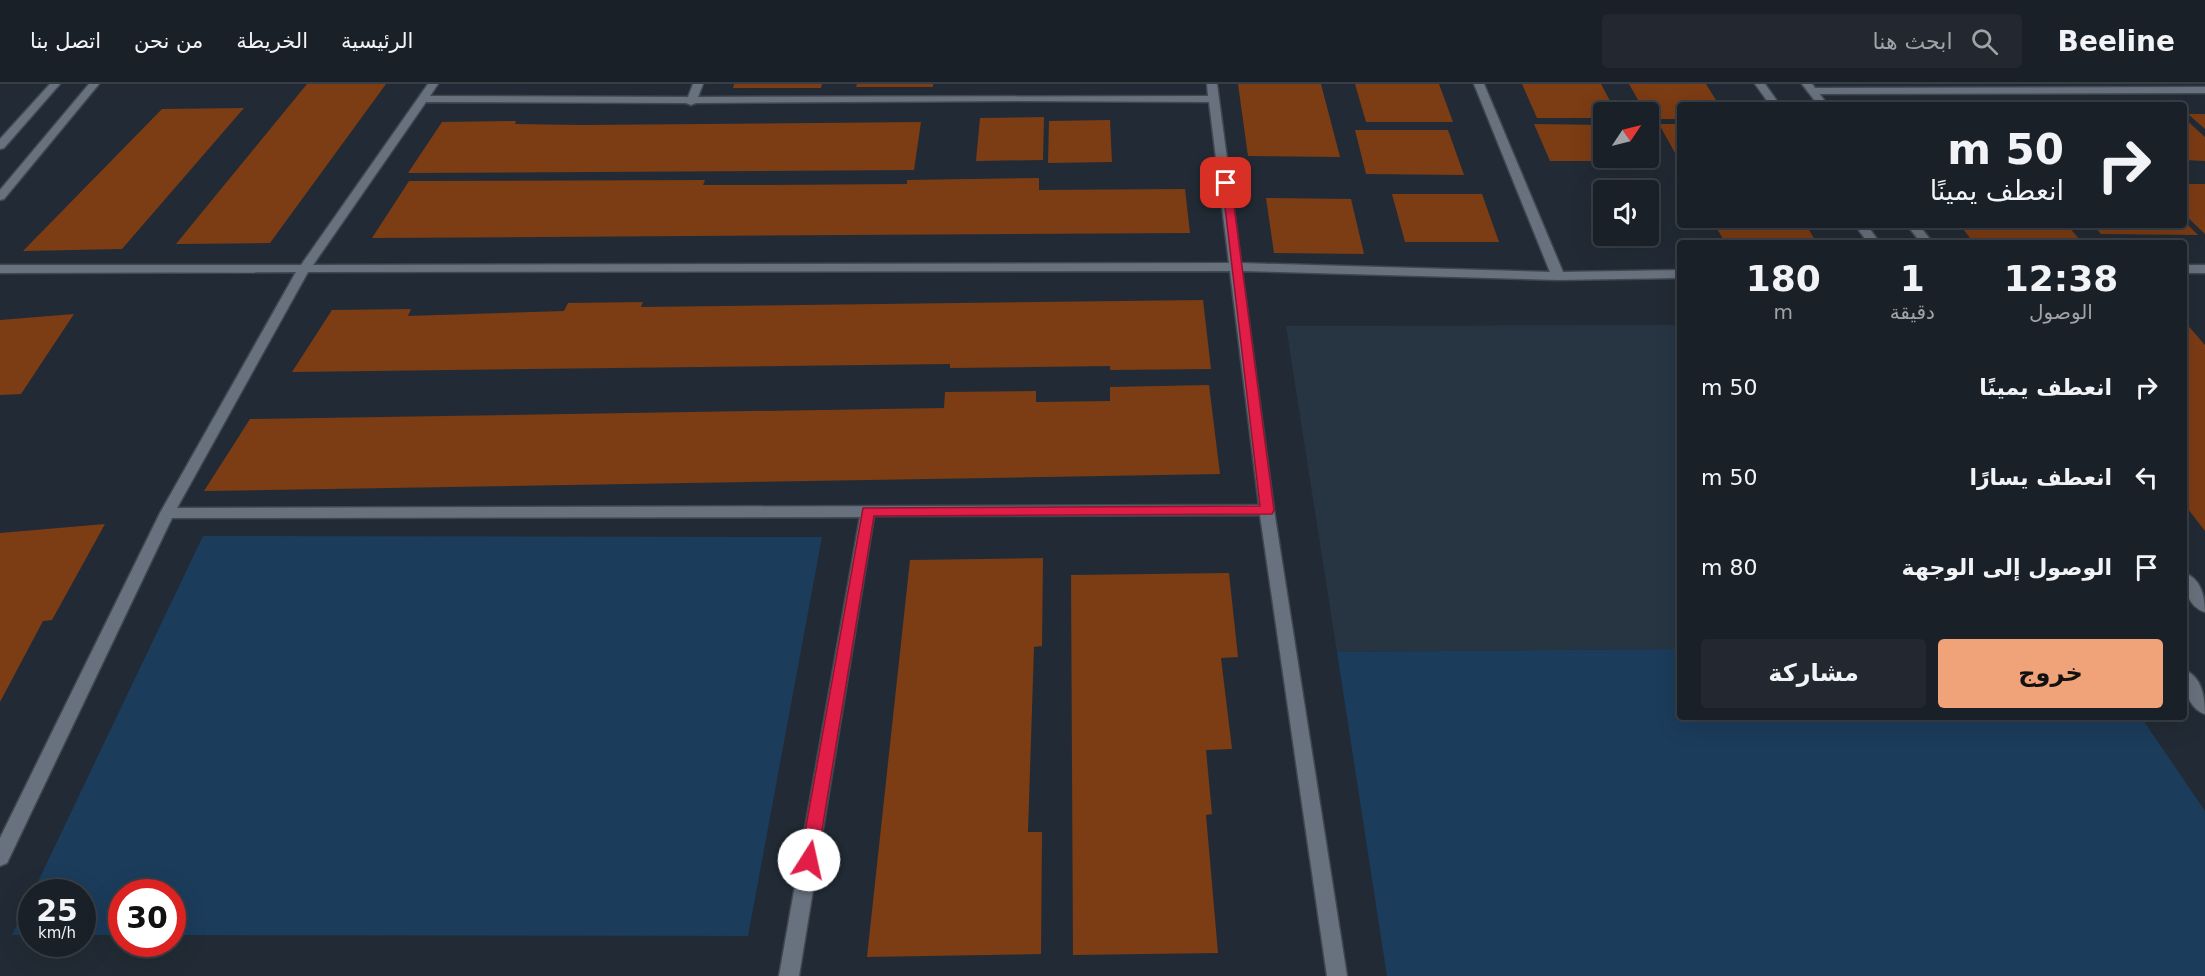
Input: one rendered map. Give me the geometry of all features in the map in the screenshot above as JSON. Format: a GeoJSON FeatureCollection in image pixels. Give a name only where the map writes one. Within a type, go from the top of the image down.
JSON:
{"type":"FeatureCollection","features":[{"type":"Feature","properties":{"kind":"street"},"geometry":{"type":"LineString","coordinates":[[0,146],[55,84]]}},
{"type":"Feature","properties":{"kind":"street"},"geometry":{"type":"LineString","coordinates":[[0,197],[94,84]]}},
{"type":"Feature","properties":{"kind":"street"},"geometry":{"type":"LineString","coordinates":[[0,857],[167,513],[304,269],[433,84]]}},
{"type":"Feature","properties":{"kind":"street"},"geometry":{"type":"LineString","coordinates":[[691,102],[698,84]]}},
{"type":"Feature","properties":{"kind":"street"},"geometry":{"type":"LineString","coordinates":[[982,96],[983,84]]}},
{"type":"Feature","properties":{"kind":"street"},"geometry":{"type":"LineString","coordinates":[[1479,84],[1558,276]]}},
{"type":"Feature","properties":{"kind":"street"},"geometry":{"type":"LineString","coordinates":[[1760,84],[1773,102]]}},
{"type":"Feature","properties":{"kind":"street"},"geometry":{"type":"LineString","coordinates":[[1810,87],[2107,87],[2205,90]]}},
{"type":"Feature","properties":{"kind":"street"},"geometry":{"type":"LineString","coordinates":[[1810,87],[1821,102]]}},
{"type":"Feature","properties":{"kind":"street"},"geometry":{"type":"LineString","coordinates":[[423,99],[691,102],[1213,92],[1238,267],[1267,510],[1337,976]]}},
{"type":"Feature","properties":{"kind":"street"},"geometry":{"type":"LineString","coordinates":[[1915,228],[1925,240]]}},
{"type":"Feature","properties":{"kind":"street"},"geometry":{"type":"LineString","coordinates":[[0,269],[1238,267],[1558,276],[1677,274]]}},
{"type":"Feature","properties":{"kind":"street"},"geometry":{"type":"LineString","coordinates":[[2187,269],[2205,269]]}},
{"type":"Feature","properties":{"kind":"street"},"geometry":{"type":"LineString","coordinates":[[167,513],[1267,510]]}},
{"type":"Feature","properties":{"kind":"street"},"geometry":{"type":"LineString","coordinates":[[789,976],[868,511]]}},
{"type":"Feature","properties":{"kind":"street"},"geometry":{"type":"LineString","coordinates":[[2187,583],[2205,606]]}},
{"type":"Feature","properties":{"kind":"street"},"geometry":{"type":"LineString","coordinates":[[2187,681],[2205,706]]}},
{"type":"Feature","properties":{"kind":"shaded area"},"geometry":{"type":"Polygon","coordinates":[[[1677,325],[1677,649],[1337,652],[1286,326],[1677,325]]]}},
{"type":"Feature","properties":{"kind":"shaded area"},"geometry":{"type":"Polygon","coordinates":[[[203,536],[822,537],[748,936],[186,935],[186,879],[108,879],[108,935],[96,935],[96,879],[39,879],[203,536]]]}},
{"type":"Feature","properties":{"kind":"shaded area"},"geometry":{"type":"Polygon","coordinates":[[[1677,649],[1677,720],[2143,720],[2205,811],[2205,976],[1387,976],[1337,652],[1677,649]]]}},
{"type":"Feature","properties":{"kind":"shaded area"},"geometry":{"type":"Polygon","coordinates":[[[18,922],[18,935],[12,935],[18,922]]]}},
{"type":"Feature","properties":{"kind":"building"},"geometry":{"type":"Polygon","coordinates":[[[307,84],[386,84],[270,243],[176,244],[307,84]]]}},
{"type":"Feature","properties":{"kind":"building"},"geometry":{"type":"Polygon","coordinates":[[[734,84],[822,84],[821,88],[733,88],[734,84]]]}},
{"type":"Feature","properties":{"kind":"building"},"geometry":{"type":"Polygon","coordinates":[[[857,84],[933,84],[933,87],[856,87],[857,84]]]}},
{"type":"Feature","properties":{"kind":"building"},"geometry":{"type":"Polygon","coordinates":[[[1238,84],[1321,84],[1340,157],[1248,156],[1238,84]]]}},
{"type":"Feature","properties":{"kind":"building"},"geometry":{"type":"Polygon","coordinates":[[[1355,84],[1439,84],[1453,122],[1366,122],[1355,84]]]}},
{"type":"Feature","properties":{"kind":"building"},"geometry":{"type":"Polygon","coordinates":[[[1522,84],[1601,84],[1611,102],[1593,102],[1593,118],[1537,118],[1522,84]]]}},
{"type":"Feature","properties":{"kind":"building"},"geometry":{"type":"Polygon","coordinates":[[[1629,84],[1706,84],[1717,102],[1677,102],[1677,119],[1659,119],[1659,102],[1639,102],[1629,84]]]}},
{"type":"Feature","properties":{"kind":"building"},"geometry":{"type":"Polygon","coordinates":[[[244,108],[122,249],[23,251],[162,109],[244,108]]]}},
{"type":"Feature","properties":{"kind":"building"},"geometry":{"type":"Polygon","coordinates":[[[2188,114],[2205,114],[2205,129],[2188,114]]]}},
{"type":"Feature","properties":{"kind":"building"},"geometry":{"type":"Polygon","coordinates":[[[1044,117],[1043,160],[976,161],[980,118],[1044,117]]]}},
{"type":"Feature","properties":{"kind":"building"},"geometry":{"type":"Polygon","coordinates":[[[1110,120],[1112,162],[1048,163],[1049,121],[1110,120]]]}},
{"type":"Feature","properties":{"kind":"building"},"geometry":{"type":"Polygon","coordinates":[[[516,121],[515,124],[583,125],[921,122],[914,170],[408,173],[442,122],[516,121]]]}},
{"type":"Feature","properties":{"kind":"building"},"geometry":{"type":"Polygon","coordinates":[[[2187,121],[2205,137],[2205,161],[2187,160],[2187,121]]]}},
{"type":"Feature","properties":{"kind":"building"},"geometry":{"type":"Polygon","coordinates":[[[1534,124],[1593,125],[1593,161],[1550,161],[1534,124]]]}},
{"type":"Feature","properties":{"kind":"building"},"geometry":{"type":"Polygon","coordinates":[[[1659,124],[1677,124],[1677,157],[1659,124]]]}},
{"type":"Feature","properties":{"kind":"building"},"geometry":{"type":"Polygon","coordinates":[[[1355,130],[1448,130],[1464,175],[1366,174],[1355,130]]]}},
{"type":"Feature","properties":{"kind":"building"},"geometry":{"type":"Polygon","coordinates":[[[1039,178],[1039,190],[1185,189],[1190,233],[372,238],[409,181],[705,180],[703,185],[767,185],[907,184],[907,180],[1039,178]]]}},
{"type":"Feature","properties":{"kind":"building"},"geometry":{"type":"Polygon","coordinates":[[[2187,184],[2205,184],[2205,234],[2187,217],[2187,184]]]}},
{"type":"Feature","properties":{"kind":"building"},"geometry":{"type":"Polygon","coordinates":[[[1392,194],[1482,194],[1499,242],[1405,242],[1392,194]]]}},
{"type":"Feature","properties":{"kind":"building"},"geometry":{"type":"Polygon","coordinates":[[[1266,198],[1351,199],[1364,254],[1274,253],[1266,198]]]}},
{"type":"Feature","properties":{"kind":"building"},"geometry":{"type":"Polygon","coordinates":[[[2187,224],[2198,235],[2101,234],[2096,228],[2187,228],[2187,224]]]}},
{"type":"Feature","properties":{"kind":"building"},"geometry":{"type":"Polygon","coordinates":[[[1717,228],[1808,228],[1815,240],[1723,239],[1717,228]]]}},
{"type":"Feature","properties":{"kind":"building"},"geometry":{"type":"Polygon","coordinates":[[[1962,228],[2070,228],[2080,240],[1971,240],[1962,228]]]}},
{"type":"Feature","properties":{"kind":"building"},"geometry":{"type":"Polygon","coordinates":[[[1203,300],[1211,369],[1110,370],[1110,366],[950,368],[950,364],[292,372],[332,310],[411,309],[408,316],[564,311],[568,303],[643,302],[641,307],[1203,300]]]}},
{"type":"Feature","properties":{"kind":"building"},"geometry":{"type":"Polygon","coordinates":[[[74,314],[21,394],[0,395],[0,320],[74,314]]]}},
{"type":"Feature","properties":{"kind":"building"},"geometry":{"type":"Polygon","coordinates":[[[2187,324],[2205,345],[2205,531],[2187,508],[2187,324]]]}},
{"type":"Feature","properties":{"kind":"building"},"geometry":{"type":"Polygon","coordinates":[[[1209,385],[1220,474],[204,491],[250,419],[944,408],[945,392],[1036,391],[1036,402],[1110,401],[1110,387],[1209,385]]]}},
{"type":"Feature","properties":{"kind":"building"},"geometry":{"type":"Polygon","coordinates":[[[105,524],[52,620],[43,621],[0,702],[0,533],[105,524]]]}},
{"type":"Feature","properties":{"kind":"building"},"geometry":{"type":"Polygon","coordinates":[[[1043,558],[1042,646],[1034,647],[1028,832],[1042,832],[1041,954],[867,957],[910,560],[1043,558]]]}},
{"type":"Feature","properties":{"kind":"building"},"geometry":{"type":"Polygon","coordinates":[[[1229,573],[1238,657],[1221,658],[1232,749],[1206,750],[1212,814],[1206,815],[1218,953],[1073,955],[1071,575],[1229,573]]]}},
{"type":"Feature","properties":{"kind":"route"},"geometry":{"type":"LineString","coordinates":[[809,860],[868,511],[1267,510],[1226,183]]}}]}
